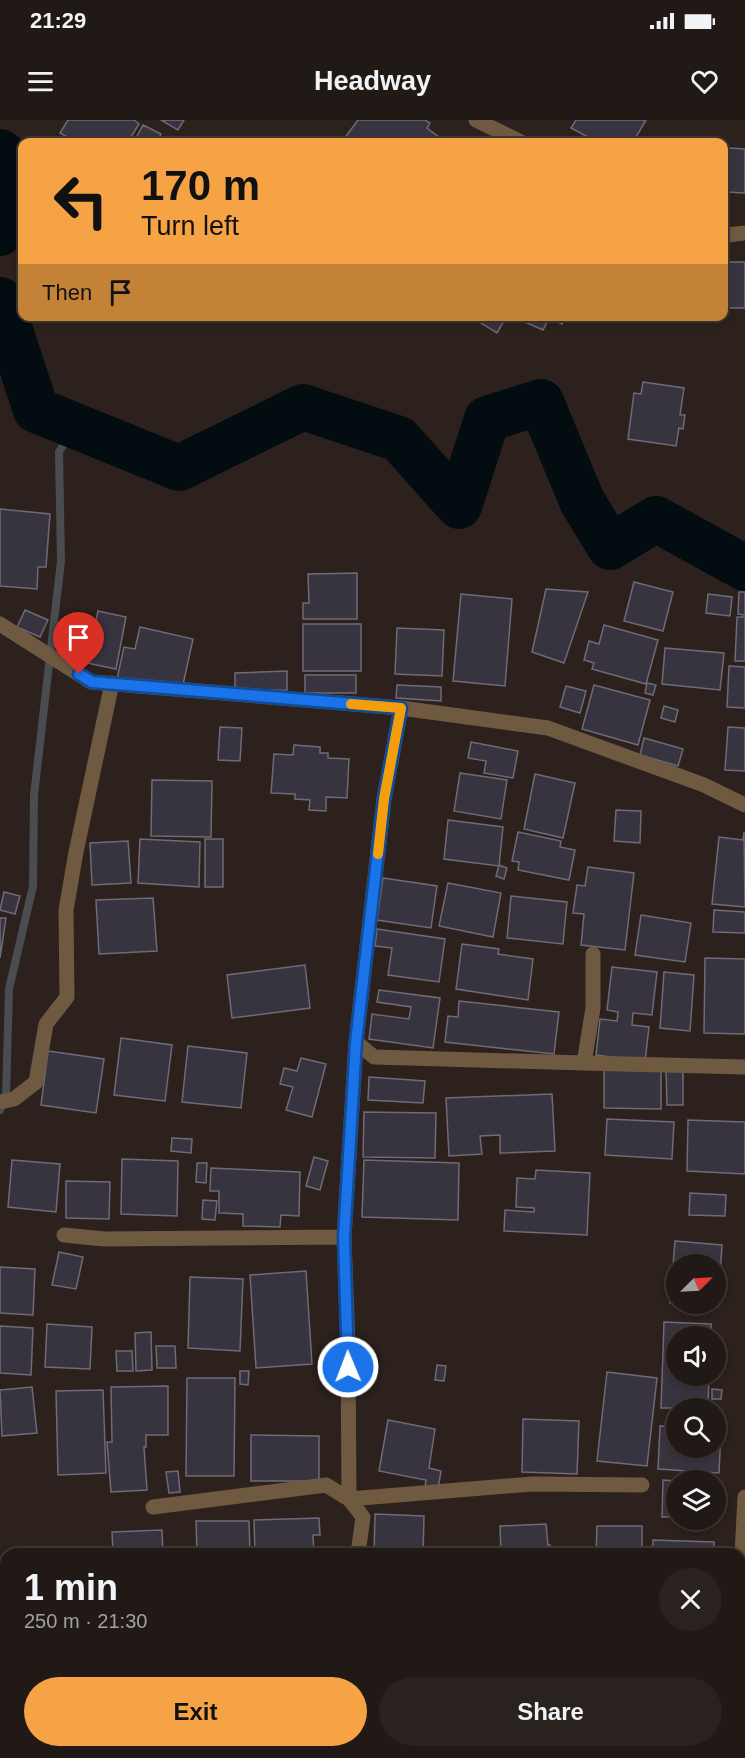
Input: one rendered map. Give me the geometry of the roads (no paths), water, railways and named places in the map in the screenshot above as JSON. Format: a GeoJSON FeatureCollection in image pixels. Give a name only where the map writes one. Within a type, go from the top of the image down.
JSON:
{"type":"FeatureCollection","features":[{"type":"Feature","properties":{"kind":"street"},"geometry":{"type":"LineString","coordinates":[[476,120],[513,138]]}},
{"type":"Feature","properties":{"kind":"street"},"geometry":{"type":"LineString","coordinates":[[728,235],[745,233]]}},
{"type":"Feature","properties":{"kind":"street"},"geometry":{"type":"LineString","coordinates":[[0,624],[92,682],[401,708],[548,728],[704,785],[745,804]]}},
{"type":"Feature","properties":{"kind":"street"},"geometry":{"type":"LineString","coordinates":[[7,1101],[36,1082],[46,1024],[67,997],[66,910],[112,683]]}},
{"type":"Feature","properties":{"kind":"street"},"geometry":{"type":"LineString","coordinates":[[349,1499],[348,1345],[344,1237],[356,1042],[384,799],[401,708]]}},
{"type":"Feature","properties":{"kind":"street"},"geometry":{"type":"LineString","coordinates":[[584,1063],[593,1008],[593,954]]}},
{"type":"Feature","properties":{"kind":"street"},"geometry":{"type":"LineString","coordinates":[[356,1042],[374,1057],[745,1067]]}},
{"type":"Feature","properties":{"kind":"street"},"geometry":{"type":"LineString","coordinates":[[64,1235],[116,1239],[344,1237]]}},
{"type":"Feature","properties":{"kind":"street"},"geometry":{"type":"LineString","coordinates":[[349,1499],[532,1484],[642,1485]]}},
{"type":"Feature","properties":{"kind":"street"},"geometry":{"type":"LineString","coordinates":[[153,1507],[326,1485],[349,1499],[363,1517],[359,1548]]}},
{"type":"Feature","properties":{"kind":"street"},"geometry":{"type":"LineString","coordinates":[[742,1548],[745,1497]]}},
{"type":"Feature","properties":{"kind":"waterway"},"geometry":{"type":"LineString","coordinates":[[0,152],[4,155],[0,233]]}},
{"type":"Feature","properties":{"kind":"waterway"},"geometry":{"type":"LineString","coordinates":[[0,300],[36,410],[179,468],[303,407],[399,439],[459,506],[487,419],[541,402],[582,501],[610,547],[656,519],[745,568]]}},
{"type":"Feature","properties":{"kind":"waterway"},"geometry":{"type":"LineString","coordinates":[[0,1110],[6,1097],[9,989],[33,886],[34,795],[61,561],[59,452],[75,426]]}}]}
